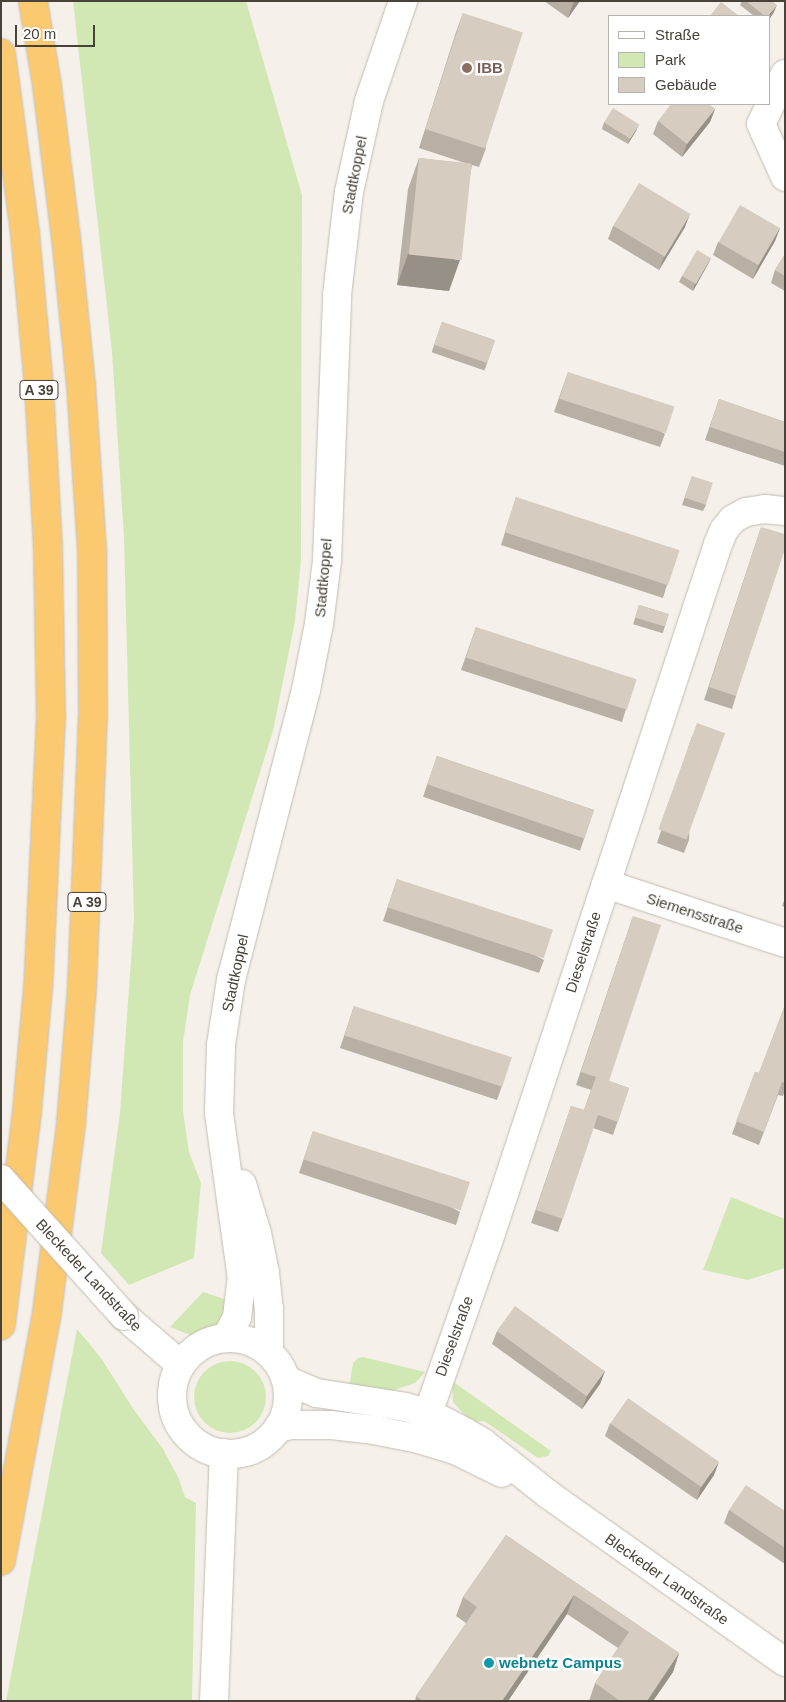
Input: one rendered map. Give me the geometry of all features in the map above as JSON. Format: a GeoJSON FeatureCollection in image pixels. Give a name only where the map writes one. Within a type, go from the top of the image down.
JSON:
{"type":"FeatureCollection","features":[{"type":"Feature","properties":{"kind":"highway","name":"A 39"},"geometry":{"type":"LineString","coordinates":[[1,1561],[47,1312],[71,1124],[83,968],[93,714],[92,550],[81,385],[66,238],[47,85],[33,1]]}},
{"type":"Feature","properties":{"kind":"highway","name":"A 39"},"geometry":{"type":"LineString","coordinates":[[1,53],[25,233],[39,387],[48,548],[51,716],[38,988],[27,1112],[1,1326]]}},
{"type":"Feature","properties":{"kind":"street","name":"Stadtkoppel"},"geometry":{"type":"LineString","coordinates":[[226,1338],[237,1316],[242,1279],[220,1113],[222,1045],[231,980],[306,690],[319,624],[327,561],[337,296],[349,192],[369,101],[403,1]]}},
{"type":"Feature","properties":{"kind":"street"},"geometry":{"type":"LineString","coordinates":[[771,103],[785,74]]}},
{"type":"Feature","properties":{"kind":"street"},"geometry":{"type":"LineString","coordinates":[[770,105],[761,124],[785,177]]}},
{"type":"Feature","properties":{"kind":"street","name":"Dieselstraße"},"geometry":{"type":"LineString","coordinates":[[423,1426],[485,1251],[724,530],[734,519],[746,512],[765,509],[785,511]]}},
{"type":"Feature","properties":{"kind":"street","name":"Siemensstraße"},"geometry":{"type":"LineString","coordinates":[[606,884],[785,943]]}},
{"type":"Feature","properties":{"kind":"street","name":"Stadtkoppel"},"geometry":{"type":"LineString","coordinates":[[226,1151],[245,1190],[266,1274],[269,1309],[269,1353]]}},
{"type":"Feature","properties":{"kind":"street","name":"Bleckeder Landstraße"},"geometry":{"type":"LineString","coordinates":[[1,1179],[124,1316],[181,1365]]}},
{"type":"Feature","properties":{"kind":"street"},"geometry":{"type":"LineString","coordinates":[[226,1338],[249,1341],[269,1353],[280,1365],[286,1380],[287,1405],[278,1428],[268,1440],[255,1448],[240,1453],[224,1453],[205,1448],[190,1437],[178,1421],[172,1402],[173,1383],[181,1365],[192,1351],[208,1342],[226,1338]]}},
{"type":"Feature","properties":{"kind":"street","name":"Bleckeder Landstraße"},"geometry":{"type":"LineString","coordinates":[[286,1380],[317,1393],[378,1402],[423,1426],[482,1442],[549,1495],[785,1662]]}},
{"type":"Feature","properties":{"kind":"street","name":"Bleckeder Landstraße"},"geometry":{"type":"LineString","coordinates":[[278,1428],[291,1425],[331,1425],[374,1430],[423,1426]]}},
{"type":"Feature","properties":{"kind":"street"},"geometry":{"type":"LineString","coordinates":[[214,1701],[224,1453]]}},
{"type":"Feature","properties":{"kind":"green space"},"geometry":{"type":"Polygon","coordinates":[[[73,1],[246,1],[302,195],[301,560],[295,621],[273,731],[190,995],[183,1042],[183,1111],[189,1152],[201,1183],[194,1258],[129,1285],[101,1253],[120,1113],[134,919],[124,538],[112,352],[73,1]]]}},
{"type":"Feature","properties":{"kind":"green space"},"geometry":{"type":"Polygon","coordinates":[[[731,1197],[785,1219],[785,1268],[748,1280],[703,1270],[731,1197]]]}},
{"type":"Feature","properties":{"kind":"green space"},"geometry":{"type":"Polygon","coordinates":[[[203,1292],[233,1302],[215,1330],[201,1335],[190,1335],[170,1327],[203,1292]]]}},
{"type":"Feature","properties":{"kind":"green space"},"geometry":{"type":"Polygon","coordinates":[[[77,1329],[101,1358],[134,1410],[163,1449],[179,1479],[185,1497],[196,1503],[192,1701],[6,1701],[77,1329]]]}},
{"type":"Feature","properties":{"kind":"green space"},"geometry":{"type":"Polygon","coordinates":[[[363,1357],[425,1372],[415,1383],[394,1390],[349,1390],[353,1363],[358,1358],[363,1357]]]}},
{"type":"Feature","properties":{"kind":"green space"},"geometry":{"type":"Polygon","coordinates":[[[230,1361],[244,1364],[256,1371],[263,1383],[266,1397],[263,1411],[256,1423],[244,1430],[230,1433],[216,1430],[204,1423],[197,1411],[194,1397],[197,1383],[204,1371],[216,1364],[230,1361]]]}},
{"type":"Feature","properties":{"kind":"green space"},"geometry":{"type":"Polygon","coordinates":[[[452,1381],[551,1451],[548,1456],[538,1458],[484,1421],[471,1422],[453,1402],[452,1381]]]}},
{"type":"Feature","properties":{"kind":"building"},"geometry":{"type":"Polygon","coordinates":[[[746,1],[772,1],[777,5],[769,15],[764,15],[746,1]]]}},
{"type":"Feature","properties":{"kind":"building"},"geometry":{"type":"Polygon","coordinates":[[[721,2],[738,15],[711,15],[721,2]]]}},
{"type":"Feature","properties":{"kind":"building"},"geometry":{"type":"Polygon","coordinates":[[[463,13],[523,32],[485,148],[425,129],[463,13]]]}},
{"type":"Feature","properties":{"kind":"building"},"geometry":{"type":"Polygon","coordinates":[[[670,105],[710,105],[715,109],[687,144],[658,121],[670,105]]]}},
{"type":"Feature","properties":{"kind":"building"},"geometry":{"type":"Polygon","coordinates":[[[613,108],[639,124],[630,139],[604,122],[613,108]]]}},
{"type":"Feature","properties":{"kind":"building"},"geometry":{"type":"Polygon","coordinates":[[[419,158],[472,164],[462,260],[409,254],[419,158]]]}},
{"type":"Feature","properties":{"kind":"building"},"geometry":{"type":"Polygon","coordinates":[[[639,183],[690,214],[665,257],[613,226],[639,183]]]}},
{"type":"Feature","properties":{"kind":"building"},"geometry":{"type":"Polygon","coordinates":[[[740,205],[780,228],[758,265],[718,242],[740,205]]]}},
{"type":"Feature","properties":{"kind":"building"},"geometry":{"type":"Polygon","coordinates":[[[697,250],[711,258],[696,284],[682,276],[697,250]]]}},
{"type":"Feature","properties":{"kind":"building"},"geometry":{"type":"Polygon","coordinates":[[[785,254],[785,276],[775,270],[785,254]]]}},
{"type":"Feature","properties":{"kind":"building"},"geometry":{"type":"Polygon","coordinates":[[[442,322],[495,340],[487,363],[434,345],[442,322]]]}},
{"type":"Feature","properties":{"kind":"building"},"geometry":{"type":"Polygon","coordinates":[[[568,372],[675,407],[666,433],[559,399],[568,372]]]}},
{"type":"Feature","properties":{"kind":"building"},"geometry":{"type":"Polygon","coordinates":[[[719,399],[785,422],[785,452],[710,427],[719,399]]]}},
{"type":"Feature","properties":{"kind":"building"},"geometry":{"type":"Polygon","coordinates":[[[692,476],[713,483],[706,505],[685,498],[692,476]]]}},
{"type":"Feature","properties":{"kind":"building"},"geometry":{"type":"Polygon","coordinates":[[[516,497],[680,550],[668,585],[505,532],[516,497]]]}},
{"type":"Feature","properties":{"kind":"building"},"geometry":{"type":"Polygon","coordinates":[[[761,527],[785,534],[785,549],[736,696],[709,687],[761,527]]]}},
{"type":"Feature","properties":{"kind":"building"},"geometry":{"type":"Polygon","coordinates":[[[639,605],[669,614],[665,626],[635,617],[639,605]]]}},
{"type":"Feature","properties":{"kind":"building"},"geometry":{"type":"Polygon","coordinates":[[[476,627],[637,679],[627,710],[466,657],[476,627]]]}},
{"type":"Feature","properties":{"kind":"building"},"geometry":{"type":"Polygon","coordinates":[[[697,723],[725,733],[687,839],[658,829],[697,723]]]}},
{"type":"Feature","properties":{"kind":"building"},"geometry":{"type":"Polygon","coordinates":[[[437,756],[594,810],[584,838],[427,784],[437,756]]]}},
{"type":"Feature","properties":{"kind":"building"},"geometry":{"type":"Polygon","coordinates":[[[397,879],[553,930],[544,958],[388,908],[397,879]]]}},
{"type":"Feature","properties":{"kind":"building"},"geometry":{"type":"Polygon","coordinates":[[[633,916],[661,925],[609,1081],[629,1088],[618,1122],[598,1115],[563,1219],[536,1210],[571,1106],[584,1110],[596,1077],[581,1072],[633,916]]]}},
{"type":"Feature","properties":{"kind":"building"},"geometry":{"type":"Polygon","coordinates":[[[785,1005],[785,1083],[782,1082],[764,1132],[736,1121],[755,1072],[759,1073],[785,1005]]]}},
{"type":"Feature","properties":{"kind":"building"},"geometry":{"type":"Polygon","coordinates":[[[354,1006],[512,1057],[502,1087],[344,1035],[354,1006]]]}},
{"type":"Feature","properties":{"kind":"building"},"geometry":{"type":"Polygon","coordinates":[[[313,1131],[470,1182],[461,1211],[304,1160],[313,1131]]]}},
{"type":"Feature","properties":{"kind":"building"},"geometry":{"type":"Polygon","coordinates":[[[515,1306],[605,1371],[587,1396],[497,1331],[515,1306]]]}},
{"type":"Feature","properties":{"kind":"building"},"geometry":{"type":"Polygon","coordinates":[[[628,1398],[719,1462],[701,1487],[610,1423],[628,1398]]]}},
{"type":"Feature","properties":{"kind":"building"},"geometry":{"type":"Polygon","coordinates":[[[746,1485],[785,1511],[785,1548],[729,1510],[746,1485]]]}},
{"type":"Feature","properties":{"kind":"building","name":"webnetz Campus"},"geometry":{"type":"Polygon","coordinates":[[[506,1535],[679,1653],[647,1701],[620,1701],[595,1683],[629,1632],[574,1595],[502,1701],[423,1701],[416,1696],[477,1607],[463,1597],[506,1535]]]}},
{"type":"Feature","properties":{"kind":"place","name":"IBB"},"geometry":{"type":"Point","coordinates":[467,68]}},
{"type":"Feature","properties":{"kind":"place","name":"webnetz Campus"},"geometry":{"type":"Point","coordinates":[489,1663]}}]}
